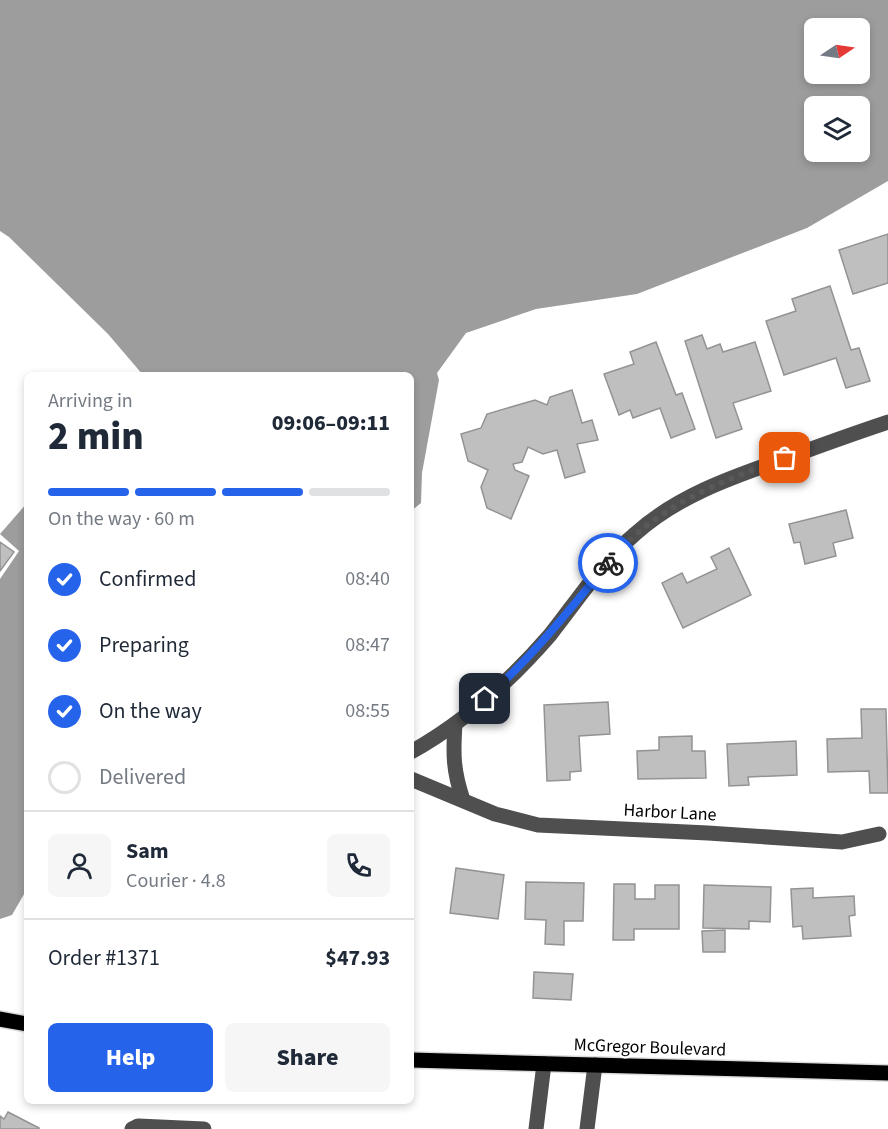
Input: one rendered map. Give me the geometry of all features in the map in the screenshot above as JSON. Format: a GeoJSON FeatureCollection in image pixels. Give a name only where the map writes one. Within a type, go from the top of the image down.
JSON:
{"type":"FeatureCollection","features":[{"type":"Feature","properties":{"kind":"main road"},"geometry":{"type":"LineString","coordinates":[[0,1019],[24,1023]]}},
{"type":"Feature","properties":{"kind":"main road","name":"McGregor Boulevard"},"geometry":{"type":"LineString","coordinates":[[414,1060],[888,1073]]}},
{"type":"Feature","properties":{"kind":"street"},"geometry":{"type":"LineString","coordinates":[[414,750],[455,724],[518,669],[548,637],[620,548],[656,518],[698,492],[744,473],[888,422]]}},
{"type":"Feature","properties":{"kind":"street"},"geometry":{"type":"LineString","coordinates":[[455,724],[453,759],[456,779],[463,800]]}},
{"type":"Feature","properties":{"kind":"street","name":"Harbor Lane"},"geometry":{"type":"LineString","coordinates":[[414,780],[495,814],[538,825],[842,842],[879,834]]}},
{"type":"Feature","properties":{"kind":"street"},"geometry":{"type":"LineString","coordinates":[[536,1129],[544,1064]]}},
{"type":"Feature","properties":{"kind":"street"},"geometry":{"type":"LineString","coordinates":[[587,1129],[595,1065]]}},
{"type":"Feature","properties":{"kind":"street"},"geometry":{"type":"LineString","coordinates":[[132,1129],[138,1126],[204,1129]]}},
{"type":"Feature","properties":{"kind":"shaded area"},"geometry":{"type":"Polygon","coordinates":[[[0,0],[888,0],[888,181],[807,228],[637,294],[536,309],[466,333],[437,373],[439,380],[422,473],[421,503],[414,509],[414,372],[140,372],[108,334],[9,237],[0,231],[0,0]]]}},
{"type":"Feature","properties":{"kind":"shaded area"},"geometry":{"type":"Polygon","coordinates":[[[24,506],[24,894],[12,915],[0,919],[0,579],[19,551],[0,534],[24,506]]]}},
{"type":"Feature","properties":{"kind":"building"},"geometry":{"type":"Polygon","coordinates":[[[888,234],[888,283],[853,294],[839,250],[888,234]]]}},
{"type":"Feature","properties":{"kind":"building"},"geometry":{"type":"Polygon","coordinates":[[[830,286],[851,350],[859,348],[870,381],[846,388],[836,358],[784,375],[766,321],[796,311],[792,299],[830,286]]]}},
{"type":"Feature","properties":{"kind":"building"},"geometry":{"type":"Polygon","coordinates":[[[702,335],[707,349],[720,344],[723,352],[755,342],[771,391],[733,403],[742,429],[716,438],[685,341],[702,335]]]}},
{"type":"Feature","properties":{"kind":"building"},"geometry":{"type":"Polygon","coordinates":[[[656,342],[676,395],[682,393],[695,429],[671,438],[660,408],[633,418],[630,410],[619,415],[604,374],[634,364],[630,352],[656,342]]]}},
{"type":"Feature","properties":{"kind":"building"},"geometry":{"type":"Polygon","coordinates":[[[572,390],[582,423],[592,420],[598,440],[577,444],[585,472],[565,478],[557,450],[543,454],[528,447],[522,462],[513,464],[515,470],[529,476],[511,519],[487,508],[481,487],[488,470],[468,461],[461,434],[481,428],[487,414],[535,400],[547,405],[550,397],[572,390]]]}},
{"type":"Feature","properties":{"kind":"building"},"geometry":{"type":"Polygon","coordinates":[[[846,510],[853,538],[833,543],[836,556],[805,564],[800,542],[794,543],[789,524],[846,510]]]}},
{"type":"Feature","properties":{"kind":"building"},"geometry":{"type":"Polygon","coordinates":[[[0,542],[14,552],[0,571],[0,542]]]}},
{"type":"Feature","properties":{"kind":"building"},"geometry":{"type":"Polygon","coordinates":[[[729,548],[751,595],[683,628],[662,583],[682,573],[687,583],[717,569],[711,557],[729,548]]]}},
{"type":"Feature","properties":{"kind":"building"},"geometry":{"type":"Polygon","coordinates":[[[608,702],[610,734],[579,736],[581,771],[570,772],[570,780],[547,781],[544,705],[608,702]]]}},
{"type":"Feature","properties":{"kind":"building"},"geometry":{"type":"Polygon","coordinates":[[[861,709],[886,709],[888,793],[870,793],[869,771],[828,772],[827,739],[862,738],[861,709]]]}},
{"type":"Feature","properties":{"kind":"building"},"geometry":{"type":"Polygon","coordinates":[[[692,736],[692,751],[705,751],[706,778],[638,779],[637,751],[659,750],[659,737],[692,736]]]}},
{"type":"Feature","properties":{"kind":"building"},"geometry":{"type":"Polygon","coordinates":[[[796,741],[797,775],[748,777],[749,785],[729,786],[727,744],[796,741]]]}},
{"type":"Feature","properties":{"kind":"building"},"geometry":{"type":"Polygon","coordinates":[[[456,868],[504,875],[498,919],[450,913],[456,868]]]}},
{"type":"Feature","properties":{"kind":"building"},"geometry":{"type":"Polygon","coordinates":[[[526,882],[584,883],[583,921],[564,921],[564,945],[545,944],[546,920],[525,919],[526,882]]]}},
{"type":"Feature","properties":{"kind":"building"},"geometry":{"type":"Polygon","coordinates":[[[614,884],[635,884],[635,899],[655,899],[655,885],[679,885],[679,929],[634,929],[634,940],[613,940],[614,884]]]}},
{"type":"Feature","properties":{"kind":"building"},"geometry":{"type":"Polygon","coordinates":[[[704,885],[771,887],[770,922],[749,921],[749,929],[703,928],[704,885]]]}},
{"type":"Feature","properties":{"kind":"building"},"geometry":{"type":"Polygon","coordinates":[[[813,888],[813,898],[854,896],[855,915],[849,916],[851,936],[803,939],[802,926],[793,927],[791,889],[813,888]]]}},
{"type":"Feature","properties":{"kind":"building"},"geometry":{"type":"Polygon","coordinates":[[[725,930],[725,952],[703,952],[702,931],[725,930]]]}},
{"type":"Feature","properties":{"kind":"building"},"geometry":{"type":"Polygon","coordinates":[[[534,972],[573,974],[571,1000],[533,998],[534,972]]]}},
{"type":"Feature","properties":{"kind":"building"},"geometry":{"type":"Polygon","coordinates":[[[8,1112],[39,1129],[0,1129],[0,1116],[4,1119],[8,1112]]]}},
{"type":"Feature","properties":{"kind":"way so far"},"geometry":{"type":"LineString","coordinates":[[608,563],[635,533],[675,505],[698,492],[785,458]]}},
{"type":"Feature","properties":{"kind":"route"},"geometry":{"type":"LineString","coordinates":[[485,699],[548,637],[608,563]]}}]}
